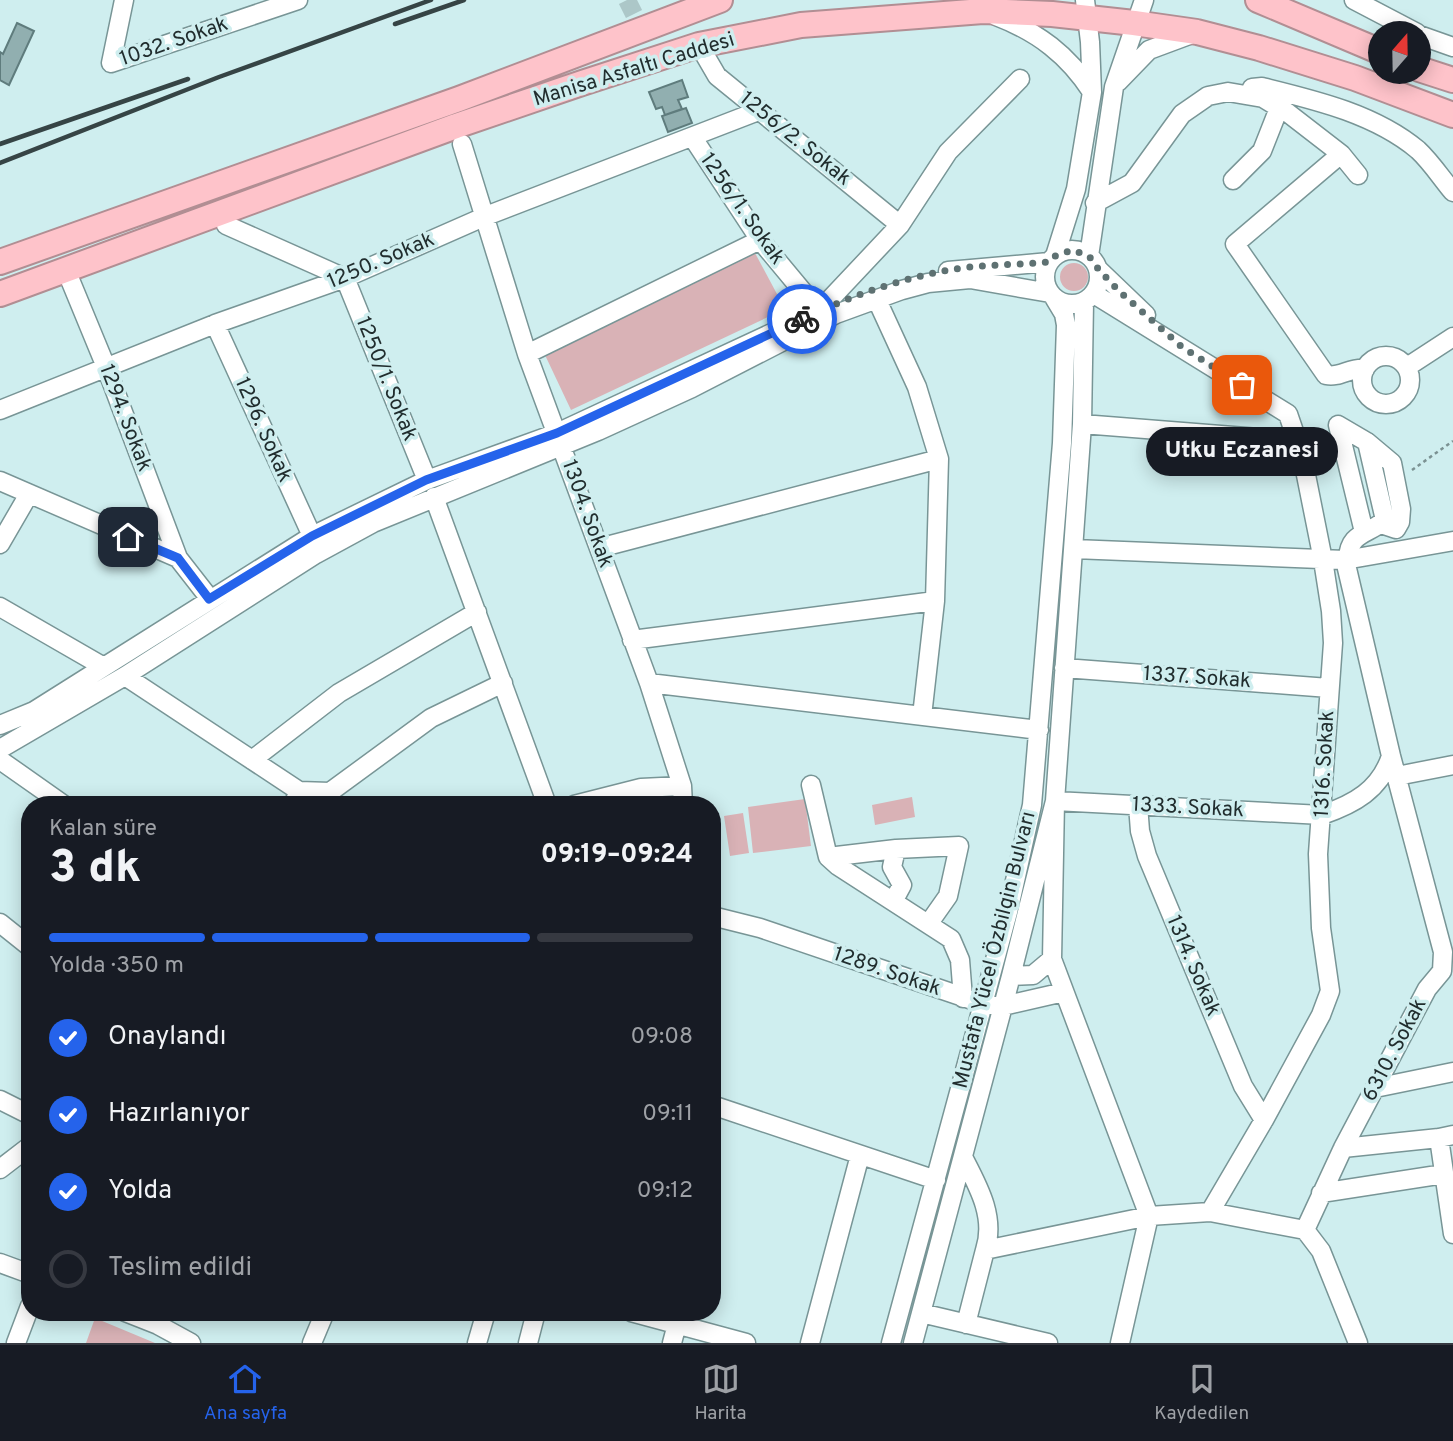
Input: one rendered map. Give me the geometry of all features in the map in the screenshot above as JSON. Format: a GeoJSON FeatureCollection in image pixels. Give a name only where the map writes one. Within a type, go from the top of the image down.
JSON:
{"type":"FeatureCollection","features":[{"type":"Feature","properties":{"kind":"highway","name":"Manisa Asfaltı Caddesi"},"geometry":{"type":"LineString","coordinates":[[0,262],[446,104],[639,22],[720,0]]}},
{"type":"Feature","properties":{"kind":"highway"},"geometry":{"type":"LineString","coordinates":[[1258,0],[1368,47]]}},
{"type":"Feature","properties":{"kind":"highway","name":"Manisa Asfaltı Caddesi"},"geometry":{"type":"LineString","coordinates":[[0,294],[456,126],[699,45],[801,25],[984,11],[1139,11],[1197,32],[1355,78],[1452,116]]}},
{"type":"Feature","properties":{"kind":"highway"},"geometry":{"type":"LineString","coordinates":[[1432,73],[1453,80]]}},
{"type":"Feature","properties":{"kind":"street","name":"1032. Sokak"},"geometry":{"type":"LineString","coordinates":[[124,0],[111,63],[298,0]]}},
{"type":"Feature","properties":{"kind":"street"},"geometry":{"type":"LineString","coordinates":[[1354,0],[1394,21]]}},
{"type":"Feature","properties":{"kind":"street"},"geometry":{"type":"LineString","coordinates":[[1052,296],[1045,277],[1064,235],[1076,189],[1092,93],[1086,9]]}},
{"type":"Feature","properties":{"kind":"street"},"geometry":{"type":"LineString","coordinates":[[984,11],[1039,35],[1083,78],[1092,93]]}},
{"type":"Feature","properties":{"kind":"street"},"geometry":{"type":"LineString","coordinates":[[0,725],[34,710],[312,536],[692,388],[836,314],[928,283],[970,279],[1052,296],[1069,305],[1089,298],[1099,283],[1094,263],[1095,203],[1114,87],[1139,11]]}},
{"type":"Feature","properties":{"kind":"street"},"geometry":{"type":"LineString","coordinates":[[1114,87],[1149,50],[1197,32]]}},
{"type":"Feature","properties":{"kind":"street"},"geometry":{"type":"LineString","coordinates":[[1432,39],[1453,47]]}},
{"type":"Feature","properties":{"kind":"street","name":"1256/2. Sokak"},"geometry":{"type":"LineString","coordinates":[[699,45],[717,76],[900,225]]}},
{"type":"Feature","properties":{"kind":"street"},"geometry":{"type":"LineString","coordinates":[[819,311],[900,225],[948,152],[1020,79]]}},
{"type":"Feature","properties":{"kind":"street"},"geometry":{"type":"LineString","coordinates":[[1095,203],[1132,183],[1182,114],[1208,96],[1262,87],[1322,102],[1386,129],[1419,151],[1453,192]]}},
{"type":"Feature","properties":{"kind":"street"},"geometry":{"type":"LineString","coordinates":[[1228,92],[1263,98],[1279,108],[1341,154],[1358,175]]}},
{"type":"Feature","properties":{"kind":"street"},"geometry":{"type":"LineString","coordinates":[[1233,180],[1262,151],[1279,108]]}},
{"type":"Feature","properties":{"kind":"street","name":"1250. Sokak"},"geometry":{"type":"LineString","coordinates":[[0,410],[215,324],[345,278],[486,216],[761,110]]}},
{"type":"Feature","properties":{"kind":"street","name":"1256/1. Sokak"},"geometry":{"type":"LineString","coordinates":[[692,138],[760,240],[819,311]]}},
{"type":"Feature","properties":{"kind":"street","name":"1304. Sokak"},"geometry":{"type":"LineString","coordinates":[[462,144],[527,354],[649,683],[682,786],[683,796]]}},
{"type":"Feature","properties":{"kind":"street"},"geometry":{"type":"LineString","coordinates":[[1341,154],[1235,244],[1325,375],[1335,377],[1356,368],[1365,369]]}},
{"type":"Feature","properties":{"kind":"street"},"geometry":{"type":"LineString","coordinates":[[226,225],[345,278]]}},
{"type":"Feature","properties":{"kind":"street"},"geometry":{"type":"LineString","coordinates":[[527,354],[760,240]]}},
{"type":"Feature","properties":{"kind":"street"},"geometry":{"type":"LineString","coordinates":[[560,440],[819,311],[917,276],[1052,259],[1072,250],[1094,263],[1182,347]]}},
{"type":"Feature","properties":{"kind":"street","name":"1294. Sokak"},"geometry":{"type":"LineString","coordinates":[[66,270],[178,558],[209,599]]}},
{"type":"Feature","properties":{"kind":"street","name":"1250/1. Sokak"},"geometry":{"type":"LineString","coordinates":[[345,278],[430,488],[544,796]]}},
{"type":"Feature","properties":{"kind":"street","name":"Mustafa Yücel Özbilgin Bulvarı"},"geometry":{"type":"LineString","coordinates":[[891,1343],[1009,912],[1032,805],[1063,417],[1066,325],[1064,314],[1052,296]]}},
{"type":"Feature","properties":{"kind":"street"},"geometry":{"type":"LineString","coordinates":[[1089,298],[1182,347]]}},
{"type":"Feature","properties":{"kind":"street","name":"Mustafa Yücel Özbilgin Bulvarı"},"geometry":{"type":"LineString","coordinates":[[913,1343],[1055,801],[1089,298]]}},
{"type":"Feature","properties":{"kind":"street"},"geometry":{"type":"LineString","coordinates":[[877,300],[917,387],[939,459],[935,601],[922,716]]}},
{"type":"Feature","properties":{"kind":"street","name":"1296. Sokak"},"geometry":{"type":"LineString","coordinates":[[215,324],[312,536]]}},
{"type":"Feature","properties":{"kind":"street"},"geometry":{"type":"LineString","coordinates":[[1407,367],[1453,337]]}},
{"type":"Feature","properties":{"kind":"street","name":"1316. Sokak"},"geometry":{"type":"LineString","coordinates":[[1182,347],[1288,414],[1298,441],[1323,560],[1333,643],[1318,854],[1321,929],[1330,991],[1321,1015],[1264,1120],[1210,1212]]}},
{"type":"Feature","properties":{"kind":"street"},"geometry":{"type":"LineString","coordinates":[[1389,356],[1407,367],[1410,375],[1407,391],[1395,402],[1387,404],[1371,399],[1362,377],[1365,369],[1375,359],[1389,356]]}},
{"type":"Feature","properties":{"kind":"street"},"geometry":{"type":"LineString","coordinates":[[1082,424],[1298,441]]}},
{"type":"Feature","properties":{"kind":"street"},"geometry":{"type":"LineString","coordinates":[[1346,559],[1349,547],[1364,532],[1381,524],[1395,529],[1401,509],[1392,463],[1367,442],[1338,425],[1364,532]]}},
{"type":"Feature","properties":{"kind":"street"},"geometry":{"type":"LineString","coordinates":[[599,548],[939,459]]}},
{"type":"Feature","properties":{"kind":"street"},"geometry":{"type":"LineString","coordinates":[[0,481],[178,558]]}},
{"type":"Feature","properties":{"kind":"street"},"geometry":{"type":"LineString","coordinates":[[0,749],[125,676],[316,554],[430,488]]}},
{"type":"Feature","properties":{"kind":"street"},"geometry":{"type":"LineString","coordinates":[[0,544],[29,494]]}},
{"type":"Feature","properties":{"kind":"street"},"geometry":{"type":"LineString","coordinates":[[1074,549],[1323,560],[1346,559],[1453,541]]}},
{"type":"Feature","properties":{"kind":"street","name":"6310. Sokak"},"geometry":{"type":"LineString","coordinates":[[1305,1230],[1343,1148],[1427,989],[1442,971],[1446,936],[1391,756],[1346,559]]}},
{"type":"Feature","properties":{"kind":"street"},"geometry":{"type":"LineString","coordinates":[[632,640],[935,601]]}},
{"type":"Feature","properties":{"kind":"street"},"geometry":{"type":"LineString","coordinates":[[0,607],[104,667]]}},
{"type":"Feature","properties":{"kind":"street"},"geometry":{"type":"LineString","coordinates":[[252,760],[339,693],[477,611]]}},
{"type":"Feature","properties":{"kind":"street","name":"1337. Sokak"},"geometry":{"type":"LineString","coordinates":[[1064,668],[1329,688]]}},
{"type":"Feature","properties":{"kind":"street"},"geometry":{"type":"LineString","coordinates":[[125,676],[252,760],[294,796]]}},
{"type":"Feature","properties":{"kind":"street"},"geometry":{"type":"LineString","coordinates":[[307,796],[330,792],[431,718],[503,683]]}},
{"type":"Feature","properties":{"kind":"street"},"geometry":{"type":"LineString","coordinates":[[649,683],[1039,730]]}},
{"type":"Feature","properties":{"kind":"street"},"geometry":{"type":"LineString","coordinates":[[1322,815],[1350,804],[1377,783],[1386,774],[1391,756]]}},
{"type":"Feature","properties":{"kind":"street"},"geometry":{"type":"LineString","coordinates":[[0,760],[51,796]]}},
{"type":"Feature","properties":{"kind":"street"},"geometry":{"type":"LineString","coordinates":[[1397,776],[1453,765]]}},
{"type":"Feature","properties":{"kind":"street"},"geometry":{"type":"LineString","coordinates":[[811,785],[828,857],[951,939],[960,960],[963,998]]}},
{"type":"Feature","properties":{"kind":"street"},"geometry":{"type":"LineString","coordinates":[[609,796],[641,788],[682,786]]}},
{"type":"Feature","properties":{"kind":"street"},"geometry":{"type":"LineString","coordinates":[[1055,801],[1052,959],[1149,1216],[1121,1343]]}},
{"type":"Feature","properties":{"kind":"street","name":"1333. Sokak"},"geometry":{"type":"LineString","coordinates":[[1055,801],[1322,815]]}},
{"type":"Feature","properties":{"kind":"street","name":"1314. Sokak"},"geometry":{"type":"LineString","coordinates":[[1138,805],[1140,831],[1147,856],[1243,1086],[1264,1120]]}},
{"type":"Feature","properties":{"kind":"street"},"geometry":{"type":"LineString","coordinates":[[828,857],[896,849],[959,846],[948,896],[929,923]]}},
{"type":"Feature","properties":{"kind":"street"},"geometry":{"type":"LineString","coordinates":[[894,900],[902,885],[892,867],[896,849]]}},
{"type":"Feature","properties":{"kind":"street","name":"1289. Sokak"},"geometry":{"type":"LineString","coordinates":[[721,918],[760,928],[984,1004],[1003,1006],[1064,992]]}},
{"type":"Feature","properties":{"kind":"street"},"geometry":{"type":"LineString","coordinates":[[0,923],[21,940]]}},
{"type":"Feature","properties":{"kind":"street"},"geometry":{"type":"LineString","coordinates":[[0,933],[21,943]]}},
{"type":"Feature","properties":{"kind":"street"},"geometry":{"type":"LineString","coordinates":[[1011,976],[1033,975],[1052,959]]}},
{"type":"Feature","properties":{"kind":"street"},"geometry":{"type":"LineString","coordinates":[[1375,1088],[1453,1072]]}},
{"type":"Feature","properties":{"kind":"street"},"geometry":{"type":"LineString","coordinates":[[0,1100],[21,1110]]}},
{"type":"Feature","properties":{"kind":"street"},"geometry":{"type":"LineString","coordinates":[[721,1108],[936,1180]]}},
{"type":"Feature","properties":{"kind":"street"},"geometry":{"type":"LineString","coordinates":[[1343,1148],[1446,1137],[1444,1174],[1453,1234]]}},
{"type":"Feature","properties":{"kind":"street"},"geometry":{"type":"LineString","coordinates":[[0,1169],[21,1153]]}},
{"type":"Feature","properties":{"kind":"street"},"geometry":{"type":"LineString","coordinates":[[810,1343],[860,1155]]}},
{"type":"Feature","properties":{"kind":"street"},"geometry":{"type":"LineString","coordinates":[[963,1157],[984,1199],[988,1229],[965,1324]]}},
{"type":"Feature","properties":{"kind":"street"},"geometry":{"type":"LineString","coordinates":[[1321,1193],[1444,1174]]}},
{"type":"Feature","properties":{"kind":"street"},"geometry":{"type":"LineString","coordinates":[[985,1250],[1149,1216],[1210,1212],[1305,1230],[1321,1251],[1359,1343]]}},
{"type":"Feature","properties":{"kind":"street"},"geometry":{"type":"LineString","coordinates":[[0,1263],[21,1271]]}},
{"type":"Feature","properties":{"kind":"street"},"geometry":{"type":"LineString","coordinates":[[921,1313],[1048,1343]]}},
{"type":"Feature","properties":{"kind":"street"},"geometry":{"type":"LineString","coordinates":[[16,1343],[24,1321]]}},
{"type":"Feature","properties":{"kind":"street"},"geometry":{"type":"LineString","coordinates":[[148,1321],[191,1343]]}},
{"type":"Feature","properties":{"kind":"street"},"geometry":{"type":"LineString","coordinates":[[312,1343],[321,1321]]}},
{"type":"Feature","properties":{"kind":"street"},"geometry":{"type":"LineString","coordinates":[[477,1343],[483,1321]]}},
{"type":"Feature","properties":{"kind":"street"},"geometry":{"type":"LineString","coordinates":[[528,1343],[534,1321]]}},
{"type":"Feature","properties":{"kind":"street"},"geometry":{"type":"LineString","coordinates":[[672,1343],[676,1321]]}},
{"type":"Feature","properties":{"kind":"street"},"geometry":{"type":"LineString","coordinates":[[685,1321],[746,1343]]}},
{"type":"Feature","properties":{"kind":"path"},"geometry":{"type":"LineString","coordinates":[[1412,470],[1453,441]]}},
{"type":"Feature","properties":{"kind":"shaded area"},"geometry":{"type":"Polygon","coordinates":[[[755,253],[785,309],[571,410],[545,355],[755,253]]]}},
{"type":"Feature","properties":{"kind":"shaded area"},"geometry":{"type":"Polygon","coordinates":[[[1074,263],[1084,267],[1088,277],[1084,287],[1074,291],[1064,287],[1060,277],[1064,267],[1074,263]]]}},
{"type":"Feature","properties":{"kind":"shaded area"},"geometry":{"type":"Polygon","coordinates":[[[912,797],[915,817],[875,825],[872,805],[912,797]]]}},
{"type":"Feature","properties":{"kind":"shaded area"},"geometry":{"type":"Polygon","coordinates":[[[805,799],[811,846],[753,853],[748,807],[805,799]]]}},
{"type":"Feature","properties":{"kind":"shaded area"},"geometry":{"type":"Polygon","coordinates":[[[743,813],[749,853],[730,856],[724,816],[743,813]]]}},
{"type":"Feature","properties":{"kind":"shaded area"},"geometry":{"type":"Polygon","coordinates":[[[94,1321],[102,1321],[155,1343],[86,1343],[94,1321]]]}},
{"type":"Feature","properties":{"kind":"building"},"geometry":{"type":"Polygon","coordinates":[[[17,23],[34,31],[9,85],[0,80],[0,52],[3,54],[17,23]]]}},
{"type":"Feature","properties":{"kind":"building"},"geometry":{"type":"Polygon","coordinates":[[[682,80],[688,97],[678,100],[682,109],[665,115],[662,107],[656,109],[649,92],[682,80]]]}},
{"type":"Feature","properties":{"kind":"building"},"geometry":{"type":"Polygon","coordinates":[[[686,108],[692,123],[668,132],[662,116],[686,108]]]}},
{"type":"Feature","properties":{"kind":"tunnel"},"geometry":{"type":"LineString","coordinates":[[627,0],[634,14]]}},
{"type":"Feature","properties":{"kind":"railway"},"geometry":{"type":"LineString","coordinates":[[0,163],[219,77],[431,0]]}},
{"type":"Feature","properties":{"kind":"railway"},"geometry":{"type":"LineString","coordinates":[[395,24],[464,0]]}},
{"type":"Feature","properties":{"kind":"railway"},"geometry":{"type":"LineString","coordinates":[[0,144],[188,79]]}},
{"type":"Feature","properties":{"kind":"way so far"},"geometry":{"type":"LineString","coordinates":[[802,319],[917,276],[965,268],[1049,262],[1063,251],[1081,251],[1096,262],[1099,270],[1120,292],[1182,347],[1242,385]]}},
{"type":"Feature","properties":{"kind":"place","name":"Utku Eczanesi"},"geometry":{"type":"Point","coordinates":[1242,385]}},
{"type":"Feature","properties":{"kind":"route"},"geometry":{"type":"LineString","coordinates":[[128,537],[178,558],[209,599],[312,536],[426,480],[557,433],[802,319]]}}]}
